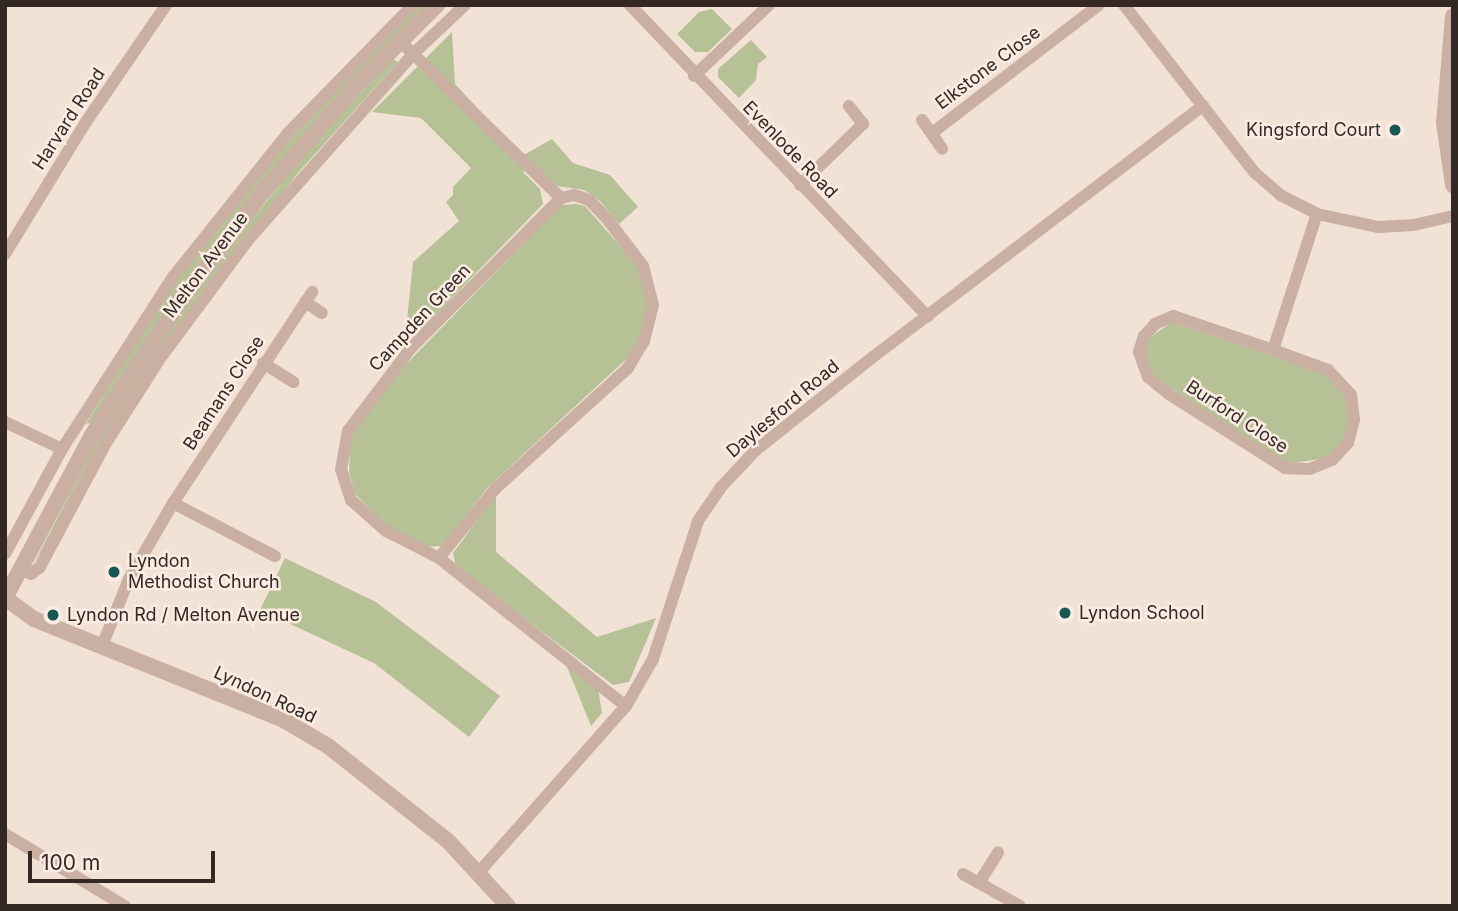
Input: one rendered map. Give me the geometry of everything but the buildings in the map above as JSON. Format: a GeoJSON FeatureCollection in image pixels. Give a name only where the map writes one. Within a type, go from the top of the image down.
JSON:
{"type":"FeatureCollection","features":[{"type":"Feature","properties":{"kind":"street","name":"Harvard Road"},"geometry":{"type":"LineString","coordinates":[[5,254],[86,122],[166,5]]}},
{"type":"Feature","properties":{"kind":"street","name":"Melton Avenue"},"geometry":{"type":"LineString","coordinates":[[5,554],[62,449],[187,260],[288,133],[413,5]]}},
{"type":"Feature","properties":{"kind":"street","name":"Melton Avenue"},"geometry":{"type":"LineString","coordinates":[[5,598],[64,483],[164,324],[258,198],[400,41],[437,5]]}},
{"type":"Feature","properties":{"kind":"street","name":"Melton Avenue"},"geometry":{"type":"LineString","coordinates":[[21,569],[31,573],[40,567],[106,443],[159,360],[248,240],[412,55],[465,5]]}},
{"type":"Feature","properties":{"kind":"street","name":"Evenlode Road"},"geometry":{"type":"LineString","coordinates":[[630,5],[694,76],[928,317]]}},
{"type":"Feature","properties":{"kind":"street"},"geometry":{"type":"LineString","coordinates":[[694,76],[769,5]]}},
{"type":"Feature","properties":{"kind":"street","name":"Elkstone Close"},"geometry":{"type":"LineString","coordinates":[[932,133],[1099,5]]}},
{"type":"Feature","properties":{"kind":"street"},"geometry":{"type":"LineString","coordinates":[[1124,5],[1254,172],[1282,196],[1317,214],[1378,227],[1415,225],[1453,216]]}},
{"type":"Feature","properties":{"kind":"street"},"geometry":{"type":"LineString","coordinates":[[1453,16],[1444,123],[1453,185]]}},
{"type":"Feature","properties":{"kind":"street"},"geometry":{"type":"LineString","coordinates":[[400,41],[561,198],[574,195],[589,200],[643,266],[653,305],[650,327],[628,368],[495,489],[439,558]]}},
{"type":"Feature","properties":{"kind":"street"},"geometry":{"type":"LineString","coordinates":[[800,185],[863,124],[849,106]]}},
{"type":"Feature","properties":{"kind":"street","name":"Daylesford Road"},"geometry":{"type":"LineString","coordinates":[[480,871],[626,706],[653,659],[698,521],[721,487],[756,450],[1203,106]]}},
{"type":"Feature","properties":{"kind":"street","name":"Elkstone Close"},"geometry":{"type":"LineString","coordinates":[[922,120],[942,149]]}},
{"type":"Feature","properties":{"kind":"street","name":"Campden Green"},"geometry":{"type":"LineString","coordinates":[[561,198],[411,348],[348,431],[341,470],[351,500],[386,531],[439,558],[626,706]]}},
{"type":"Feature","properties":{"kind":"street"},"geometry":{"type":"LineString","coordinates":[[1273,349],[1317,214]]}},
{"type":"Feature","properties":{"kind":"street","name":"Beamans Close"},"geometry":{"type":"LineString","coordinates":[[102,646],[129,579],[173,503],[263,363],[309,297],[323,313]]}},
{"type":"Feature","properties":{"kind":"street","name":"Burford Close"},"geometry":{"type":"LineString","coordinates":[[1174,316],[1273,349],[1328,370],[1351,395],[1354,420],[1348,443],[1332,460],[1310,469],[1285,468],[1169,394],[1148,377],[1139,352],[1144,336],[1155,324],[1174,316]]}},
{"type":"Feature","properties":{"kind":"street"},"geometry":{"type":"LineString","coordinates":[[263,363],[293,382]]}},
{"type":"Feature","properties":{"kind":"street"},"geometry":{"type":"LineString","coordinates":[[5,422],[62,449]]}},
{"type":"Feature","properties":{"kind":"street"},"geometry":{"type":"LineString","coordinates":[[77,425],[92,435]]}},
{"type":"Feature","properties":{"kind":"street"},"geometry":{"type":"LineString","coordinates":[[50,471],[64,483]]}},
{"type":"Feature","properties":{"kind":"street"},"geometry":{"type":"LineString","coordinates":[[173,503],[275,556]]}},
{"type":"Feature","properties":{"kind":"street","name":"Lyndon Road"},"geometry":{"type":"LineString","coordinates":[[5,598],[34,619],[282,719],[328,746],[480,871],[508,906]]}},
{"type":"Feature","properties":{"kind":"street"},"geometry":{"type":"LineString","coordinates":[[5,834],[125,906]]}},
{"type":"Feature","properties":{"kind":"street"},"geometry":{"type":"LineString","coordinates":[[979,883],[998,852]]}},
{"type":"Feature","properties":{"kind":"street"},"geometry":{"type":"LineString","coordinates":[[963,874],[1020,906]]}},
{"type":"Feature","properties":{"kind":"green space"},"geometry":{"type":"Polygon","coordinates":[[[417,5],[427,5],[337,97],[256,191],[197,266],[91,423],[86,424],[171,287],[287,143],[417,5]]]}},
{"type":"Feature","properties":{"kind":"green space"},"geometry":{"type":"Polygon","coordinates":[[[712,9],[732,29],[708,52],[695,52],[677,34],[699,12],[712,9]]]}},
{"type":"Feature","properties":{"kind":"green space"},"geometry":{"type":"Polygon","coordinates":[[[452,32],[455,84],[522,156],[552,139],[573,163],[610,175],[638,207],[619,224],[600,201],[584,190],[557,186],[532,163],[523,172],[540,189],[543,204],[421,330],[407,320],[413,262],[459,221],[446,202],[453,195],[453,187],[471,168],[421,118],[372,112],[452,32]]]}},
{"type":"Feature","properties":{"kind":"green space"},"geometry":{"type":"Polygon","coordinates":[[[751,40],[767,57],[758,64],[756,80],[739,98],[718,77],[718,69],[751,40]]]}},
{"type":"Feature","properties":{"kind":"green space"},"geometry":{"type":"Polygon","coordinates":[[[393,59],[398,62],[298,173],[196,302],[33,565],[117,403],[201,281],[322,134],[393,59]]]}},
{"type":"Feature","properties":{"kind":"green space"},"geometry":{"type":"Polygon","coordinates":[[[561,205],[585,206],[637,265],[647,291],[647,325],[635,351],[487,488],[443,546],[424,547],[388,527],[355,494],[349,472],[351,436],[378,393],[561,205]]]}},
{"type":"Feature","properties":{"kind":"green space"},"geometry":{"type":"Polygon","coordinates":[[[1172,322],[1326,374],[1347,398],[1351,421],[1343,442],[1327,458],[1286,464],[1162,382],[1148,370],[1144,349],[1148,339],[1172,322]]]}},
{"type":"Feature","properties":{"kind":"green space"},"geometry":{"type":"Polygon","coordinates":[[[496,495],[496,552],[597,637],[656,618],[629,682],[613,685],[456,567],[453,553],[496,495]]]}},
{"type":"Feature","properties":{"kind":"green space"},"geometry":{"type":"Polygon","coordinates":[[[285,558],[376,602],[500,696],[469,737],[374,663],[260,610],[285,558]]]}},
{"type":"Feature","properties":{"kind":"green space"},"geometry":{"type":"Polygon","coordinates":[[[565,662],[598,689],[602,713],[591,726],[565,662]]]}},
{"type":"Feature","properties":{"kind":"place","name":"Kingsford Court"},"geometry":{"type":"Point","coordinates":[1395,130]}},
{"type":"Feature","properties":{"kind":"place","name":"Lyndon Methodist Church"},"geometry":{"type":"Point","coordinates":[114,572]}},
{"type":"Feature","properties":{"kind":"place","name":"Lyndon School"},"geometry":{"type":"Point","coordinates":[1065,613]}},
{"type":"Feature","properties":{"kind":"place","name":"Lyndon Rd / Melton Avenue"},"geometry":{"type":"Point","coordinates":[53,615]}}]}
